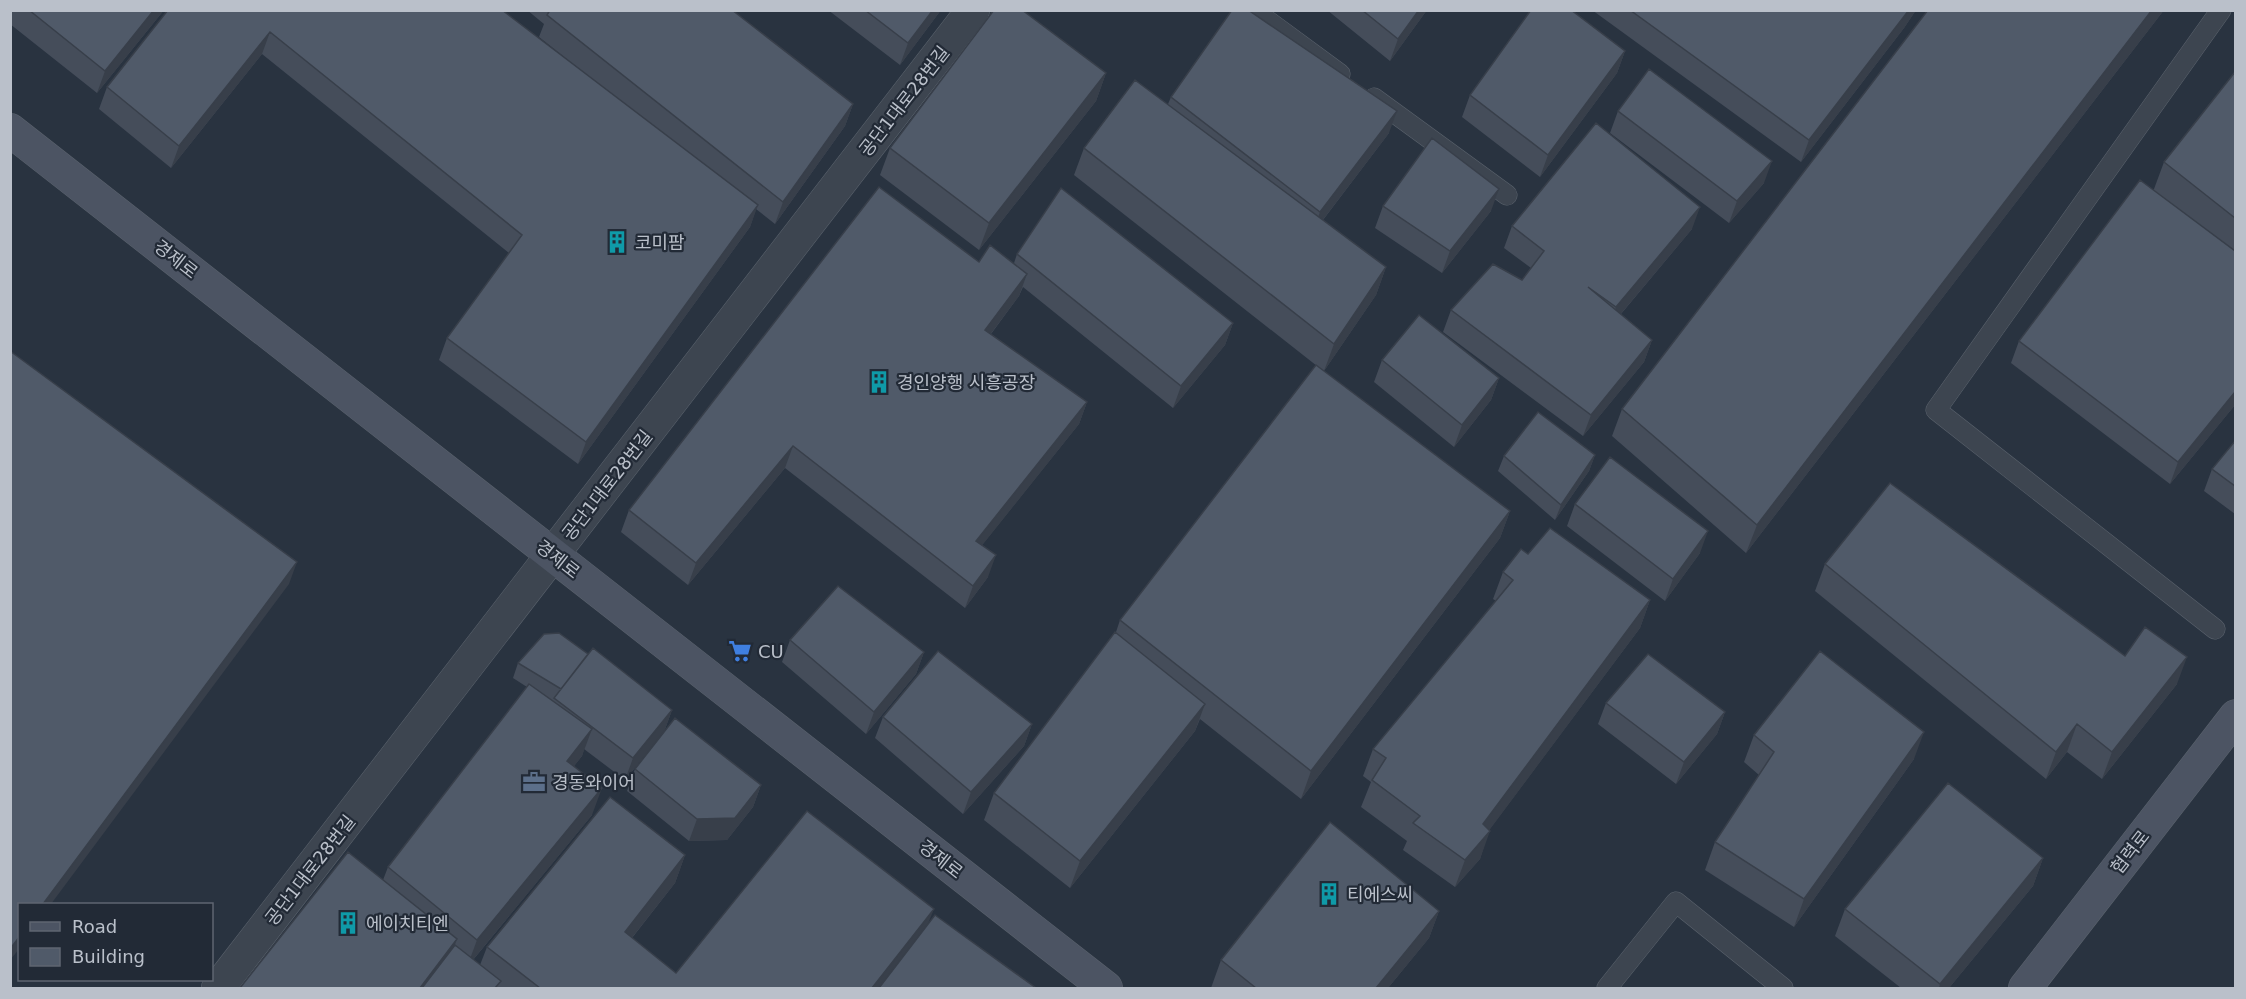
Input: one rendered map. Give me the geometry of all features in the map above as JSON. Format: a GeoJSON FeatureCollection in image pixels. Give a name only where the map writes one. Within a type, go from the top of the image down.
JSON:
{"type":"FeatureCollection","features":[{"type":"Feature","properties":{"kind":"street","name":"공단1대로28번길"},"geometry":{"type":"LineString","coordinates":[[218,988],[973,10]]}},
{"type":"Feature","properties":{"kind":"street","name":"경제로"},"geometry":{"type":"LineString","coordinates":[[10,130],[1106,988]]}},
{"type":"Feature","properties":{"kind":"street","name":"협력로"},"geometry":{"type":"LineString","coordinates":[[2025,988],[2235,716]]}},
{"type":"Feature","properties":{"kind":"lane"},"geometry":{"type":"LineString","coordinates":[[1253,10],[1507,195]]}},
{"type":"Feature","properties":{"kind":"lane"},"geometry":{"type":"LineString","coordinates":[[2215,629],[1936,410],[2220,10]]}},
{"type":"Feature","properties":{"kind":"lane"},"geometry":{"type":"LineString","coordinates":[[1607,988],[1676,902],[1783,988]]}},
{"type":"Feature","properties":{"kind":"building"},"geometry":{"type":"Polygon","coordinates":[[[29,10],[154,10],[105,71],[29,10]]]}},
{"type":"Feature","properties":{"kind":"building","name":"코미팜"},"geometry":{"type":"Polygon","coordinates":[[[168,10],[502,10],[758,205],[586,442],[447,338],[522,235],[270,32],[179,146],[107,87],[168,10]]]}},
{"type":"Feature","properties":{"kind":"building"},"geometry":{"type":"Polygon","coordinates":[[[550,10],[732,10],[853,104],[783,202],[547,15],[550,10]]]}},
{"type":"Feature","properties":{"kind":"building"},"geometry":{"type":"Polygon","coordinates":[[[865,10],[933,10],[908,43],[865,10]]]}},
{"type":"Feature","properties":{"kind":"building"},"geometry":{"type":"Polygon","coordinates":[[[994,10],[1022,10],[1106,73],[989,223],[890,148],[994,10]]]}},
{"type":"Feature","properties":{"kind":"building"},"geometry":{"type":"Polygon","coordinates":[[[1232,10],[1248,10],[1397,111],[1320,212],[1171,97],[1232,10]]]}},
{"type":"Feature","properties":{"kind":"building"},"geometry":{"type":"Polygon","coordinates":[[[1362,10],[1419,10],[1398,39],[1362,10]]]}},
{"type":"Feature","properties":{"kind":"building"},"geometry":{"type":"Polygon","coordinates":[[[1531,10],[1571,10],[1625,51],[1548,155],[1470,95],[1531,10]]]}},
{"type":"Feature","properties":{"kind":"building"},"geometry":{"type":"Polygon","coordinates":[[[1630,10],[1909,10],[1809,140],[1630,10]]]}},
{"type":"Feature","properties":{"kind":"building"},"geometry":{"type":"Polygon","coordinates":[[[1928,10],[2152,10],[1757,525],[1622,409],[1928,10]]]}},
{"type":"Feature","properties":{"kind":"building"},"geometry":{"type":"Polygon","coordinates":[[[1649,69],[1772,161],[1737,201],[1618,111],[1649,69]]]}},
{"type":"Feature","properties":{"kind":"building"},"geometry":{"type":"Polygon","coordinates":[[[2235,72],[2235,218],[2164,162],[2235,72]]]}},
{"type":"Feature","properties":{"kind":"building"},"geometry":{"type":"Polygon","coordinates":[[[1135,80],[1386,267],[1334,344],[1084,148],[1135,80]]]}},
{"type":"Feature","properties":{"kind":"building"},"geometry":{"type":"Polygon","coordinates":[[[1596,123],[1700,207],[1616,307],[1588,287],[1652,340],[1591,415],[1451,310],[1493,264],[1522,280],[1544,251],[1512,226],[1596,123]]]}},
{"type":"Feature","properties":{"kind":"building"},"geometry":{"type":"Polygon","coordinates":[[[1432,138],[1499,189],[1450,251],[1383,206],[1432,138]]]}},
{"type":"Feature","properties":{"kind":"building"},"geometry":{"type":"Polygon","coordinates":[[[2140,180],[2235,251],[2235,392],[2178,462],[2019,341],[2140,180]]]}},
{"type":"Feature","properties":{"kind":"building","name":"경인양행 시흥공장"},"geometry":{"type":"Polygon","coordinates":[[[879,187],[979,262],[990,245],[1027,274],[985,330],[1087,402],[976,541],[996,555],[973,586],[793,446],[696,563],[629,510],[879,187]]]}},
{"type":"Feature","properties":{"kind":"building"},"geometry":{"type":"Polygon","coordinates":[[[1061,188],[1233,323],[1181,386],[1017,254],[1061,188]]]}},
{"type":"Feature","properties":{"kind":"building"},"geometry":{"type":"Polygon","coordinates":[[[1419,315],[1499,378],[1462,425],[1382,360],[1419,315]]]}},
{"type":"Feature","properties":{"kind":"building"},"geometry":{"type":"Polygon","coordinates":[[[10,351],[297,562],[44,903],[18,903],[18,939],[10,949],[10,351]]]}},
{"type":"Feature","properties":{"kind":"building"},"geometry":{"type":"Polygon","coordinates":[[[1316,365],[1510,511],[1311,771],[1120,620],[1316,365]]]}},
{"type":"Feature","properties":{"kind":"building"},"geometry":{"type":"Polygon","coordinates":[[[1538,412],[1595,455],[1561,505],[1504,456],[1538,412]]]}},
{"type":"Feature","properties":{"kind":"building"},"geometry":{"type":"Polygon","coordinates":[[[2235,441],[2235,486],[2212,469],[2235,441]]]}},
{"type":"Feature","properties":{"kind":"building"},"geometry":{"type":"Polygon","coordinates":[[[1610,457],[1708,531],[1673,579],[1575,504],[1610,457]]]}},
{"type":"Feature","properties":{"kind":"building"},"geometry":{"type":"Polygon","coordinates":[[[1890,483],[2125,656],[2145,627],[2187,657],[2112,752],[2077,724],[2056,752],[1825,564],[1890,483]]]}},
{"type":"Feature","properties":{"kind":"building"},"geometry":{"type":"Polygon","coordinates":[[[1550,528],[1650,600],[1483,824],[1490,831],[1465,860],[1413,823],[1420,816],[1372,780],[1386,758],[1373,749],[1513,580],[1503,572],[1521,549],[1528,554],[1550,528]]]}},
{"type":"Feature","properties":{"kind":"building"},"geometry":{"type":"Polygon","coordinates":[[[838,586],[924,652],[874,712],[790,640],[838,586]]]}},
{"type":"Feature","properties":{"kind":"building"},"geometry":{"type":"Polygon","coordinates":[[[1115,632],[1205,704],[1080,861],[994,793],[1115,632]]]}},
{"type":"Feature","properties":{"kind":"building"},"geometry":{"type":"Polygon","coordinates":[[[559,633],[588,654],[561,689],[518,663],[544,634],[559,633]]]}},
{"type":"Feature","properties":{"kind":"building"},"geometry":{"type":"Polygon","coordinates":[[[593,648],[672,710],[633,758],[554,698],[593,648]]]}},
{"type":"Feature","properties":{"kind":"building"},"geometry":{"type":"Polygon","coordinates":[[[938,651],[1032,724],[971,792],[883,717],[938,651]]]}},
{"type":"Feature","properties":{"kind":"building"},"geometry":{"type":"Polygon","coordinates":[[[1820,651],[1924,732],[1804,899],[1715,842],[1774,752],[1754,735],[1820,651]]]}},
{"type":"Feature","properties":{"kind":"building"},"geometry":{"type":"Polygon","coordinates":[[[1648,654],[1725,712],[1684,762],[1606,703],[1648,654]]]}},
{"type":"Feature","properties":{"kind":"building"},"geometry":{"type":"Polygon","coordinates":[[[529,684],[592,729],[567,761],[602,788],[477,940],[388,867],[529,684]]]}},
{"type":"Feature","properties":{"kind":"building"},"geometry":{"type":"Polygon","coordinates":[[[675,718],[761,785],[735,818],[697,819],[635,769],[675,718]]]}},
{"type":"Feature","properties":{"kind":"building"},"geometry":{"type":"Polygon","coordinates":[[[1948,783],[2043,858],[1940,984],[1845,909],[1948,783]]]}},
{"type":"Feature","properties":{"kind":"building"},"geometry":{"type":"Polygon","coordinates":[[[610,797],[685,855],[625,932],[676,973],[807,811],[934,909],[872,988],[540,988],[487,947],[610,797]]]}},
{"type":"Feature","properties":{"kind":"building","name":"티에스씨"},"geometry":{"type":"Polygon","coordinates":[[[1330,822],[1439,911],[1376,988],[1256,988],[1221,960],[1330,822]]]}},
{"type":"Feature","properties":{"kind":"building","name":"에이치티엔"},"geometry":{"type":"Polygon","coordinates":[[[348,852],[457,939],[420,988],[240,988],[348,852]]]}},
{"type":"Feature","properties":{"kind":"building"},"geometry":{"type":"Polygon","coordinates":[[[935,915],[1036,988],[879,988],[935,915]]]}},
{"type":"Feature","properties":{"kind":"building"},"geometry":{"type":"Polygon","coordinates":[[[455,945],[501,981],[495,988],[422,988],[455,945]]]}},
{"type":"Feature","properties":{"kind":"place","name":"코미팜"},"geometry":{"type":"Point","coordinates":[617,242]}},
{"type":"Feature","properties":{"kind":"place","name":"경인양행 시흥공장"},"geometry":{"type":"Point","coordinates":[879,382]}},
{"type":"Feature","properties":{"kind":"place","name":"CU"},"geometry":{"type":"Point","coordinates":[740,651]}},
{"type":"Feature","properties":{"kind":"place","name":"경동와이어"},"geometry":{"type":"Point","coordinates":[534,782]}},
{"type":"Feature","properties":{"kind":"place","name":"티에스씨"},"geometry":{"type":"Point","coordinates":[1329,894]}},
{"type":"Feature","properties":{"kind":"place","name":"에이치티엔"},"geometry":{"type":"Point","coordinates":[348,923]}}]}
